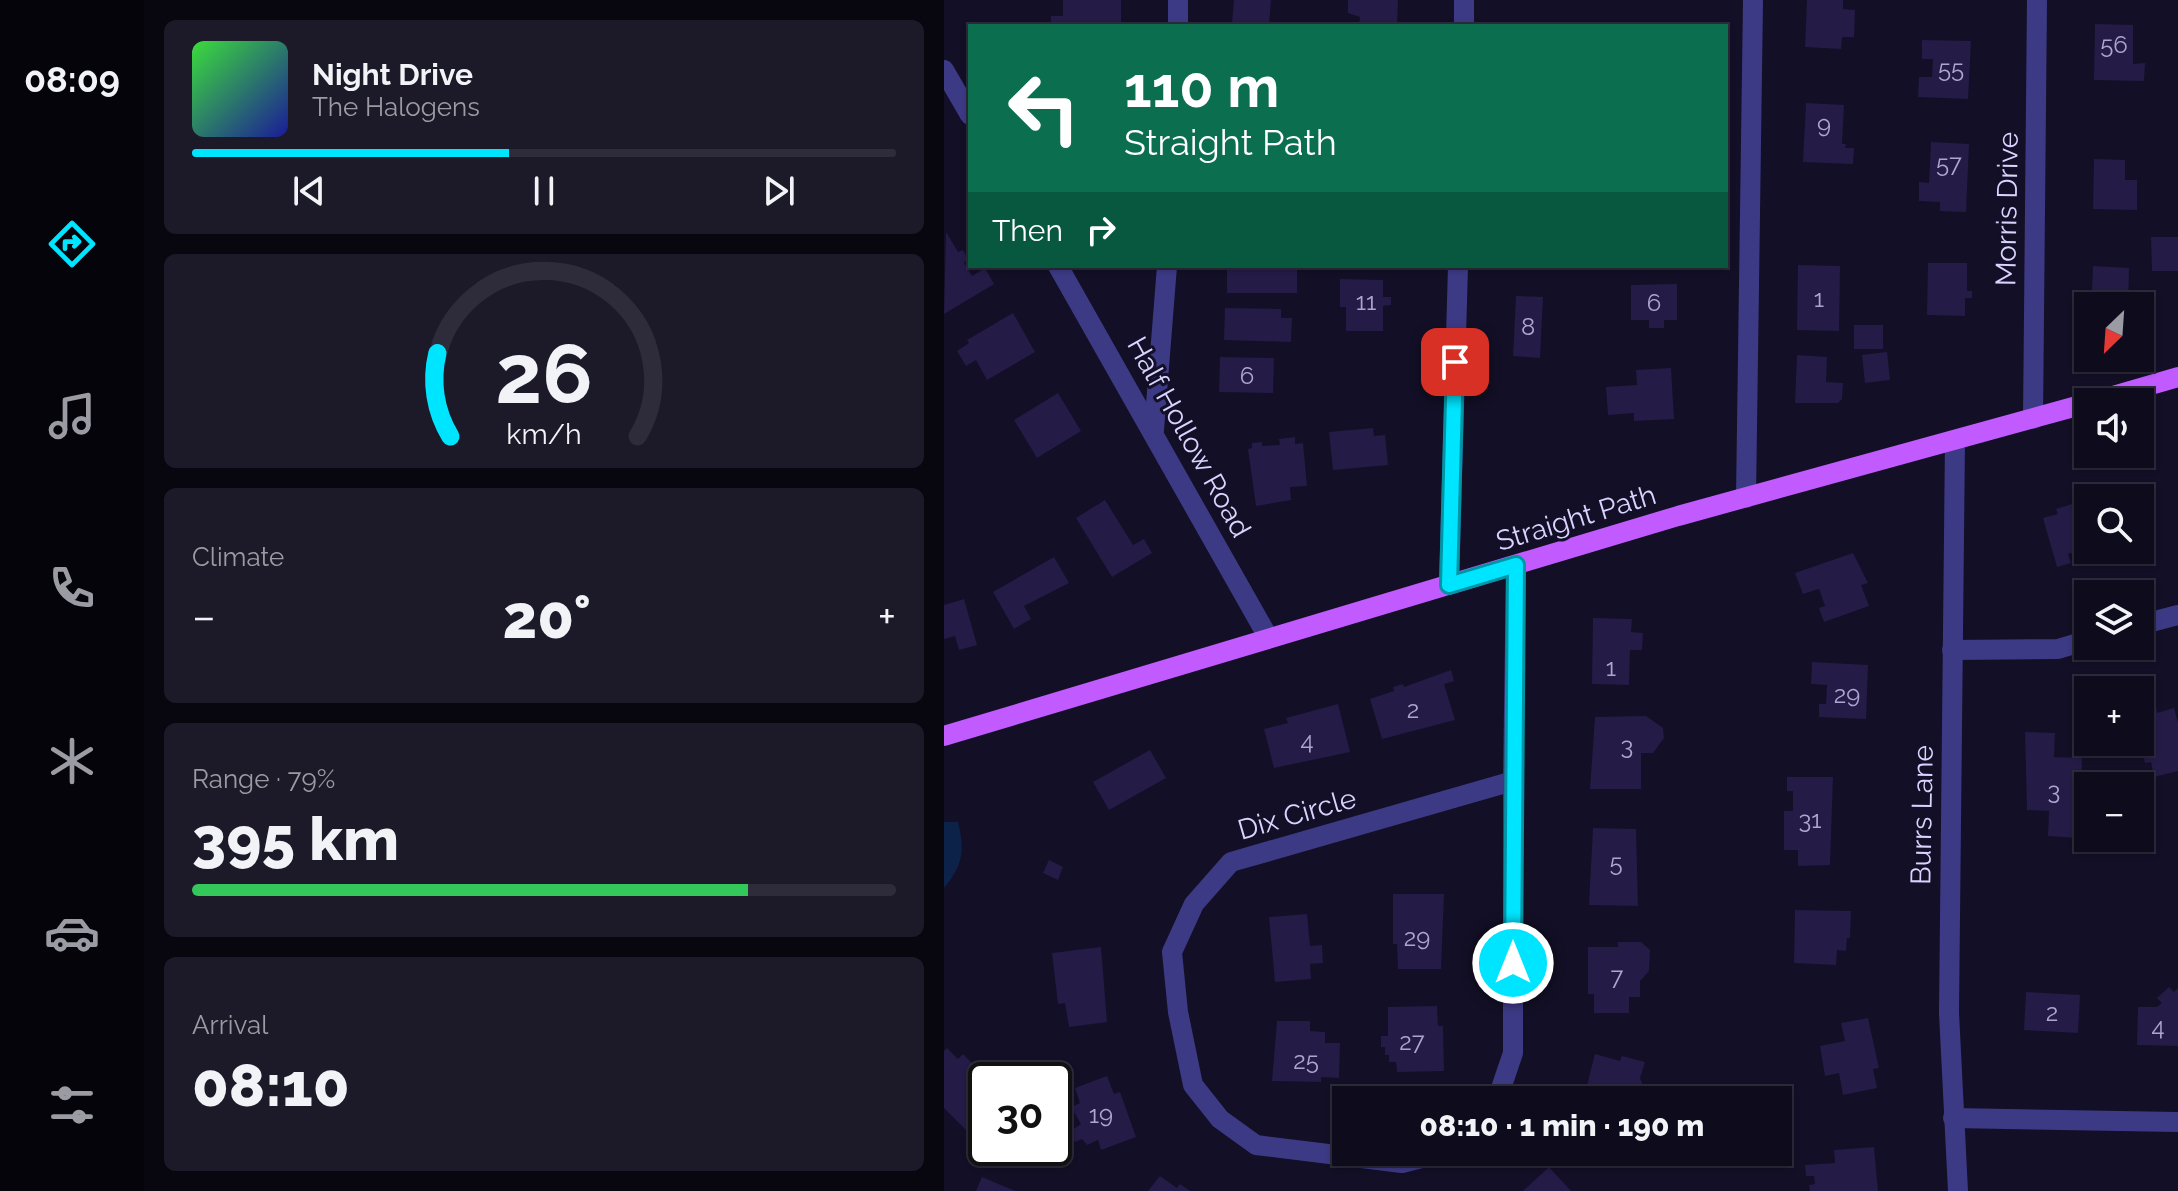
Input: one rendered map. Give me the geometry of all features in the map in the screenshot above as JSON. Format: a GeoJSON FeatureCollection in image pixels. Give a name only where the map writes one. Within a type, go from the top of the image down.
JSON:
{"type":"FeatureCollection","features":[{"type":"Feature","properties":{"kind":"main road","name":"Straight Path"},"geometry":{"type":"LineString","coordinates":[[2139,388],[2178,377]]}},
{"type":"Feature","properties":{"kind":"main road","name":"Straight Path"},"geometry":{"type":"LineString","coordinates":[[944,736],[1268,637],[2074,407]]}},
{"type":"Feature","properties":{"kind":"street"},"geometry":{"type":"LineString","coordinates":[[1178,0],[1178,24]]}},
{"type":"Feature","properties":{"kind":"street"},"geometry":{"type":"LineString","coordinates":[[1464,0],[1464,24]]}},
{"type":"Feature","properties":{"kind":"street"},"geometry":{"type":"LineString","coordinates":[[1746,498],[1753,0]]}},
{"type":"Feature","properties":{"kind":"street","name":"Morris Drive"},"geometry":{"type":"LineString","coordinates":[[2033,419],[2037,0]]}},
{"type":"Feature","properties":{"kind":"street"},"geometry":{"type":"LineString","coordinates":[[944,70],[968,112]]}},
{"type":"Feature","properties":{"kind":"street","name":"Half Hollow Road"},"geometry":{"type":"LineString","coordinates":[[1059,268],[1154,430],[1268,637]]}},
{"type":"Feature","properties":{"kind":"street"},"geometry":{"type":"LineString","coordinates":[[1154,430],[1167,268]]}},
{"type":"Feature","properties":{"kind":"street"},"geometry":{"type":"LineString","coordinates":[[1449,585],[1458,268]]}},
{"type":"Feature","properties":{"kind":"street","name":"Burrs Lane"},"geometry":{"type":"LineString","coordinates":[[1955,440],[1949,983],[1958,1191]]}},
{"type":"Feature","properties":{"kind":"street"},"geometry":{"type":"LineString","coordinates":[[1502,1086],[1513,1053],[1516,565]]}},
{"type":"Feature","properties":{"kind":"street"},"geometry":{"type":"LineString","coordinates":[[2154,621],[2178,615]]}},
{"type":"Feature","properties":{"kind":"street"},"geometry":{"type":"LineString","coordinates":[[1952,650],[2058,649],[2074,644]]}},
{"type":"Feature","properties":{"kind":"street","name":"Dix Circle"},"geometry":{"type":"LineString","coordinates":[[1332,1154],[1256,1145],[1220,1119],[1193,1085],[1178,1012],[1172,952],[1194,904],[1231,862],[1513,781]]}},
{"type":"Feature","properties":{"kind":"street"},"geometry":{"type":"LineString","coordinates":[[1953,1118],[2178,1122]]}},
{"type":"Feature","properties":{"kind":"water"},"geometry":{"type":"Polygon","coordinates":[[[944,822],[958,822],[962,850],[959,865],[944,888],[944,822]]]}},
{"type":"Feature","properties":{"kind":"building"},"geometry":{"type":"Polygon","coordinates":[[[1063,0],[1121,0],[1121,24],[1051,24],[1051,16],[1063,16],[1063,0]]]}},
{"type":"Feature","properties":{"kind":"building"},"geometry":{"type":"Polygon","coordinates":[[[1234,0],[1271,0],[1269,24],[1232,23],[1234,0]]]}},
{"type":"Feature","properties":{"kind":"building"},"geometry":{"type":"Polygon","coordinates":[[[1348,0],[1398,0],[1397,24],[1359,24],[1360,17],[1348,13],[1348,0]]]}},
{"type":"Feature","properties":{"kind":"building"},"geometry":{"type":"Polygon","coordinates":[[[1807,0],[1843,0],[1843,9],[1855,10],[1854,37],[1842,37],[1841,49],[1805,47],[1807,0]]]}},
{"type":"Feature","properties":{"kind":"building"},"geometry":{"type":"Polygon","coordinates":[[[2095,24],[2133,25],[2133,64],[2145,63],[2144,81],[2094,80],[2095,24]]]}},
{"type":"Feature","properties":{"kind":"building"},"geometry":{"type":"Polygon","coordinates":[[[1922,40],[1971,41],[1968,99],[1918,97],[1919,77],[1932,77],[1933,59],[1922,59],[1922,40]]]}},
{"type":"Feature","properties":{"kind":"building"},"geometry":{"type":"Polygon","coordinates":[[[1806,103],[1844,105],[1842,144],[1846,144],[1845,148],[1854,148],[1853,164],[1803,162],[1806,103]]]}},
{"type":"Feature","properties":{"kind":"building"},"geometry":{"type":"Polygon","coordinates":[[[1931,142],[1969,144],[1966,212],[1940,211],[1940,202],[1919,201],[1919,182],[1929,183],[1931,142]]]}},
{"type":"Feature","properties":{"kind":"building"},"geometry":{"type":"Polygon","coordinates":[[[2094,159],[2125,160],[2125,180],[2137,180],[2137,210],[2093,209],[2094,159]]]}},
{"type":"Feature","properties":{"kind":"building"},"geometry":{"type":"Polygon","coordinates":[[[946,232],[958,252],[963,250],[968,259],[964,263],[972,276],[985,268],[994,284],[944,314],[946,232]]]}},
{"type":"Feature","properties":{"kind":"building"},"geometry":{"type":"Polygon","coordinates":[[[2151,237],[2178,237],[2178,271],[2152,271],[2151,237]]]}},
{"type":"Feature","properties":{"kind":"building"},"geometry":{"type":"Polygon","coordinates":[[[1928,263],[1967,263],[1967,291],[1972,291],[1972,298],[1965,298],[1965,316],[1927,315],[1928,263]]]}},
{"type":"Feature","properties":{"kind":"building"},"geometry":{"type":"Polygon","coordinates":[[[1798,265],[1840,266],[1839,331],[1797,330],[1798,265]]]}},
{"type":"Feature","properties":{"kind":"building"},"geometry":{"type":"Polygon","coordinates":[[[2093,266],[2129,268],[2128,292],[2092,290],[2093,266]]]}},
{"type":"Feature","properties":{"kind":"building"},"geometry":{"type":"Polygon","coordinates":[[[1227,268],[1297,268],[1297,293],[1227,293],[1227,268]]]}},
{"type":"Feature","properties":{"kind":"building"},"geometry":{"type":"Polygon","coordinates":[[[1340,279],[1383,280],[1383,297],[1391,297],[1391,305],[1383,306],[1383,331],[1346,331],[1346,307],[1340,307],[1340,279]]]}},
{"type":"Feature","properties":{"kind":"building"},"geometry":{"type":"Polygon","coordinates":[[[1677,284],[1677,320],[1664,320],[1664,328],[1649,328],[1649,320],[1631,320],[1631,285],[1677,284]]]}},
{"type":"Feature","properties":{"kind":"building"},"geometry":{"type":"Polygon","coordinates":[[[1516,296],[1543,297],[1540,358],[1513,356],[1516,296]]]}},
{"type":"Feature","properties":{"kind":"building"},"geometry":{"type":"Polygon","coordinates":[[[1225,308],[1281,309],[1281,318],[1292,318],[1291,342],[1224,340],[1225,308]]]}},
{"type":"Feature","properties":{"kind":"building"},"geometry":{"type":"Polygon","coordinates":[[[1013,313],[1035,352],[987,380],[976,360],[966,366],[957,351],[969,343],[967,340],[1013,313]]]}},
{"type":"Feature","properties":{"kind":"building"},"geometry":{"type":"Polygon","coordinates":[[[1854,325],[1883,325],[1883,349],[1854,349],[1854,325]]]}},
{"type":"Feature","properties":{"kind":"building"},"geometry":{"type":"Polygon","coordinates":[[[1887,352],[1890,380],[1865,383],[1862,355],[1887,352]]]}},
{"type":"Feature","properties":{"kind":"building"},"geometry":{"type":"Polygon","coordinates":[[[1797,355],[1827,357],[1826,382],[1843,383],[1842,399],[1838,403],[1795,403],[1797,355]]]}},
{"type":"Feature","properties":{"kind":"building"},"geometry":{"type":"Polygon","coordinates":[[[1220,357],[1274,358],[1273,393],[1219,392],[1220,357]]]}},
{"type":"Feature","properties":{"kind":"building"},"geometry":{"type":"Polygon","coordinates":[[[1671,368],[1674,419],[1634,421],[1634,413],[1608,415],[1606,387],[1637,385],[1636,370],[1671,368]]]}},
{"type":"Feature","properties":{"kind":"building"},"geometry":{"type":"Polygon","coordinates":[[[1058,393],[1081,431],[1037,458],[1014,420],[1058,393]]]}},
{"type":"Feature","properties":{"kind":"building"},"geometry":{"type":"Polygon","coordinates":[[[1373,428],[1374,436],[1385,435],[1388,465],[1333,470],[1329,432],[1373,428]]]}},
{"type":"Feature","properties":{"kind":"building"},"geometry":{"type":"Polygon","coordinates":[[[1295,437],[1295,444],[1303,443],[1307,486],[1290,487],[1291,500],[1256,506],[1248,449],[1252,448],[1252,443],[1280,445],[1279,439],[1295,437]]]}},
{"type":"Feature","properties":{"kind":"building"},"geometry":{"type":"Polygon","coordinates":[[[1105,500],[1133,545],[1144,539],[1152,553],[1112,577],[1076,518],[1105,500]]]}},
{"type":"Feature","properties":{"kind":"building"},"geometry":{"type":"Polygon","coordinates":[[[2074,503],[2074,552],[2068,554],[2071,563],[2057,567],[2043,518],[2058,514],[2056,509],[2074,503]]]}},
{"type":"Feature","properties":{"kind":"building"},"geometry":{"type":"Polygon","coordinates":[[[1853,553],[1868,583],[1861,585],[1869,606],[1824,622],[1819,608],[1825,606],[1819,589],[1803,594],[1795,573],[1853,553]]]}},
{"type":"Feature","properties":{"kind":"building"},"geometry":{"type":"Polygon","coordinates":[[[1054,557],[1069,583],[1024,606],[1031,619],[1014,629],[993,592],[1054,557]]]}},
{"type":"Feature","properties":{"kind":"building"},"geometry":{"type":"Polygon","coordinates":[[[964,599],[977,645],[959,650],[955,636],[944,639],[944,605],[964,599]]]}},
{"type":"Feature","properties":{"kind":"building"},"geometry":{"type":"Polygon","coordinates":[[[1593,618],[1632,619],[1631,632],[1643,633],[1642,650],[1630,650],[1629,685],[1592,684],[1593,618]]]}},
{"type":"Feature","properties":{"kind":"building"},"geometry":{"type":"Polygon","coordinates":[[[1812,662],[1868,665],[1866,719],[1819,717],[1819,704],[1826,704],[1827,685],[1811,684],[1812,662]]]}},
{"type":"Feature","properties":{"kind":"building"},"geometry":{"type":"Polygon","coordinates":[[[1451,670],[1454,681],[1444,684],[1455,720],[1382,739],[1370,699],[1394,691],[1393,687],[1403,684],[1404,687],[1451,670]]]}},
{"type":"Feature","properties":{"kind":"building"},"geometry":{"type":"Polygon","coordinates":[[[1338,704],[1350,752],[1274,768],[1264,729],[1288,723],[1286,718],[1338,704]]]}},
{"type":"Feature","properties":{"kind":"building"},"geometry":{"type":"Polygon","coordinates":[[[2154,706],[2157,713],[2174,708],[2178,723],[2178,771],[2154,777],[2151,762],[2145,763],[2143,756],[2154,756],[2154,706]]]}},
{"type":"Feature","properties":{"kind":"building"},"geometry":{"type":"Polygon","coordinates":[[[1646,716],[1663,728],[1664,738],[1653,753],[1641,753],[1641,789],[1590,789],[1595,717],[1646,716]]]}},
{"type":"Feature","properties":{"kind":"building"},"geometry":{"type":"Polygon","coordinates":[[[2025,732],[2055,733],[2054,757],[2082,758],[2081,772],[2074,772],[2074,838],[2048,836],[2049,811],[2027,810],[2025,732]]]}},
{"type":"Feature","properties":{"kind":"building"},"geometry":{"type":"Polygon","coordinates":[[[1150,750],[1166,778],[1109,810],[1093,782],[1150,750]]]}},
{"type":"Feature","properties":{"kind":"building"},"geometry":{"type":"Polygon","coordinates":[[[1787,777],[1833,777],[1830,865],[1798,866],[1798,850],[1784,850],[1784,811],[1793,811],[1793,791],[1787,791],[1787,777]]]}},
{"type":"Feature","properties":{"kind":"building"},"geometry":{"type":"Polygon","coordinates":[[[1593,828],[1636,829],[1638,906],[1589,905],[1593,828]]]}},
{"type":"Feature","properties":{"kind":"building"},"geometry":{"type":"Polygon","coordinates":[[[1049,860],[1063,867],[1058,880],[1043,873],[1049,860]]]}},
{"type":"Feature","properties":{"kind":"building"},"geometry":{"type":"Polygon","coordinates":[[[1393,894],[1444,894],[1441,969],[1398,969],[1397,944],[1393,944],[1393,894]]]}},
{"type":"Feature","properties":{"kind":"building"},"geometry":{"type":"Polygon","coordinates":[[[1795,910],[1851,911],[1850,938],[1847,938],[1846,951],[1837,950],[1836,965],[1794,963],[1795,910]]]}},
{"type":"Feature","properties":{"kind":"building"},"geometry":{"type":"Polygon","coordinates":[[[1307,914],[1310,946],[1322,945],[1323,963],[1310,964],[1311,979],[1275,982],[1269,917],[1307,914]]]}},
{"type":"Feature","properties":{"kind":"building"},"geometry":{"type":"Polygon","coordinates":[[[1618,942],[1641,942],[1650,950],[1649,971],[1640,981],[1640,997],[1629,997],[1629,1013],[1594,1013],[1594,994],[1588,994],[1588,947],[1618,947],[1618,942]]]}},
{"type":"Feature","properties":{"kind":"building"},"geometry":{"type":"Polygon","coordinates":[[[1101,947],[1107,1022],[1069,1027],[1065,1003],[1058,1004],[1052,953],[1101,947]]]}},
{"type":"Feature","properties":{"kind":"building"},"geometry":{"type":"Polygon","coordinates":[[[2169,987],[2174,992],[2178,988],[2178,1046],[2137,1045],[2138,1007],[2157,1007],[2162,1003],[2157,998],[2169,987]]]}},
{"type":"Feature","properties":{"kind":"building"},"geometry":{"type":"Polygon","coordinates":[[[2026,992],[2080,995],[2078,1033],[2024,1030],[2026,992]]]}},
{"type":"Feature","properties":{"kind":"building"},"geometry":{"type":"Polygon","coordinates":[[[1437,1006],[1438,1026],[1443,1026],[1444,1071],[1397,1072],[1396,1062],[1389,1062],[1385,1047],[1381,1047],[1381,1036],[1388,1036],[1388,1007],[1437,1006]]]}},
{"type":"Feature","properties":{"kind":"building"},"geometry":{"type":"Polygon","coordinates":[[[1868,1018],[1879,1068],[1873,1069],[1877,1088],[1843,1095],[1839,1073],[1825,1076],[1820,1046],[1845,1041],[1841,1023],[1868,1018]]]}},
{"type":"Feature","properties":{"kind":"building"},"geometry":{"type":"Polygon","coordinates":[[[1277,1021],[1310,1021],[1310,1031],[1325,1032],[1325,1043],[1340,1043],[1339,1078],[1321,1077],[1321,1082],[1272,1081],[1277,1021]]]}},
{"type":"Feature","properties":{"kind":"building"},"geometry":{"type":"Polygon","coordinates":[[[947,1048],[958,1059],[963,1054],[971,1062],[968,1062],[968,1132],[944,1108],[944,1051],[947,1048]]]}},
{"type":"Feature","properties":{"kind":"building"},"geometry":{"type":"Polygon","coordinates":[[[1595,1054],[1620,1061],[1622,1056],[1645,1062],[1640,1078],[1643,1086],[1587,1086],[1595,1054]]]}},
{"type":"Feature","properties":{"kind":"building"},"geometry":{"type":"Polygon","coordinates":[[[1107,1076],[1114,1094],[1120,1092],[1136,1137],[1101,1150],[1098,1140],[1087,1145],[1082,1139],[1075,1142],[1072,1130],[1081,1124],[1072,1109],[1080,1103],[1075,1088],[1107,1076]]]}},
{"type":"Feature","properties":{"kind":"building"},"geometry":{"type":"Polygon","coordinates":[[[1874,1147],[1878,1191],[1810,1191],[1809,1185],[1815,1184],[1814,1176],[1806,1176],[1805,1165],[1835,1163],[1834,1150],[1874,1147]]]}},
{"type":"Feature","properties":{"kind":"building"},"geometry":{"type":"Polygon","coordinates":[[[1549,1167],[1571,1191],[1523,1191],[1549,1167]]]}},
{"type":"Feature","properties":{"kind":"building"},"geometry":{"type":"Polygon","coordinates":[[[1160,1176],[1177,1188],[1180,1184],[1190,1191],[1148,1191],[1160,1176]]]}},
{"type":"Feature","properties":{"kind":"building"},"geometry":{"type":"Polygon","coordinates":[[[982,1177],[1015,1191],[976,1191],[982,1177]]]}},
{"type":"Feature","properties":{"kind":"route"},"geometry":{"type":"LineString","coordinates":[[1455,362],[1449,585],[1516,565],[1513,963]]}}]}
